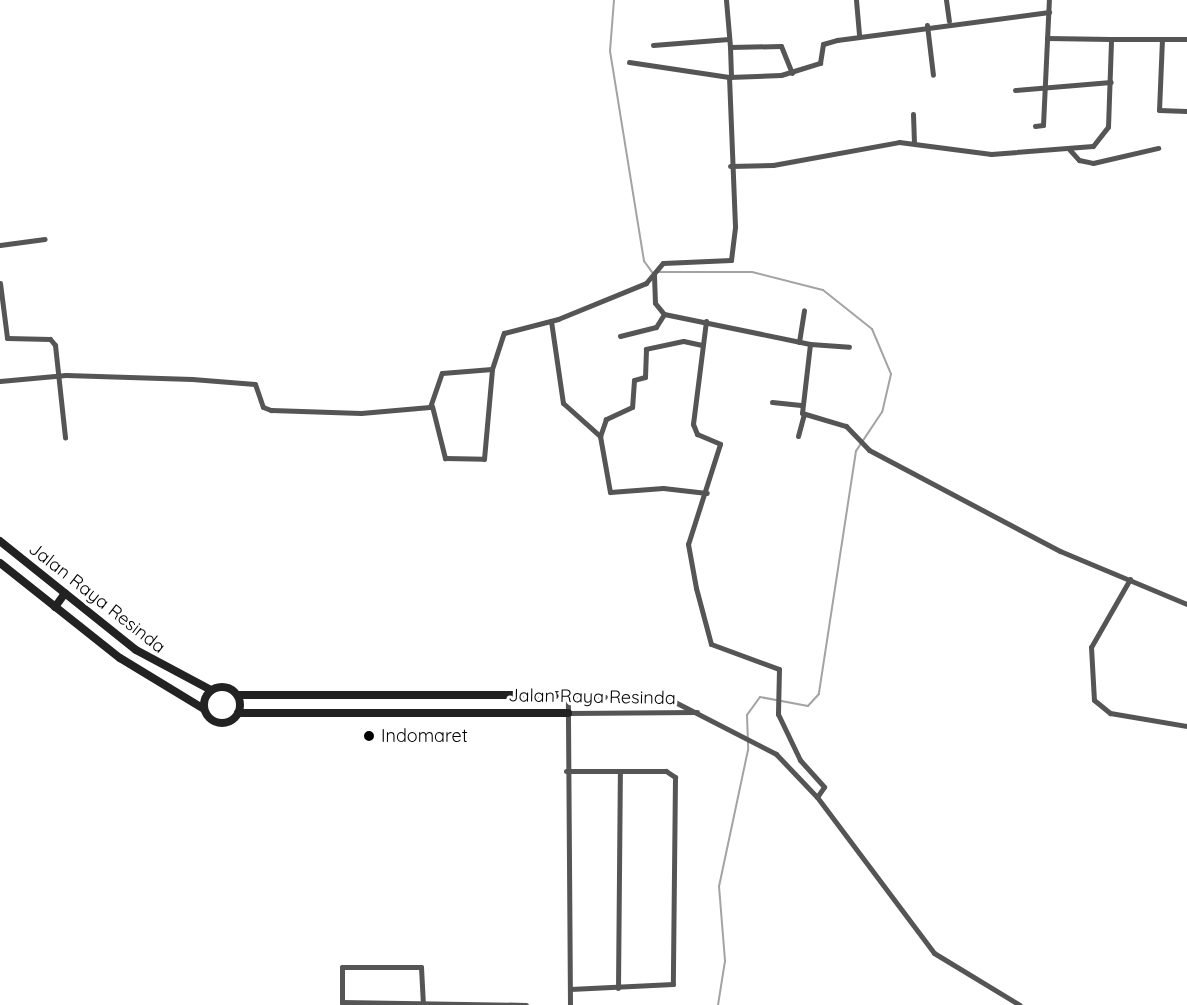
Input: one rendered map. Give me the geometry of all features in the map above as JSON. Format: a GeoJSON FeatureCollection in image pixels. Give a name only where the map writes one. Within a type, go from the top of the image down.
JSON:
{"type":"FeatureCollection","features":[{"type":"Feature","properties":{"kind":"street"},"geometry":{"type":"LineString","coordinates":[[726,0],[730,47],[730,166],[735,226],[731,260],[666,262],[658,268],[654,275],[655,303],[664,314],[810,344],[849,347]]}},
{"type":"Feature","properties":{"kind":"street"},"geometry":{"type":"LineString","coordinates":[[856,0],[859,36]]}},
{"type":"Feature","properties":{"kind":"street"},"geometry":{"type":"LineString","coordinates":[[946,0],[948,21]]}},
{"type":"Feature","properties":{"kind":"street"},"geometry":{"type":"LineString","coordinates":[[1035,126],[1043,125],[1040,89],[1047,38],[1049,0]]}},
{"type":"Feature","properties":{"kind":"street"},"geometry":{"type":"LineString","coordinates":[[629,62],[730,77],[792,73],[820,63],[824,43],[948,21],[1049,12]]}},
{"type":"Feature","properties":{"kind":"street"},"geometry":{"type":"LineString","coordinates":[[927,24],[933,75]]}},
{"type":"Feature","properties":{"kind":"street"},"geometry":{"type":"LineString","coordinates":[[1047,38],[1187,39]]}},
{"type":"Feature","properties":{"kind":"street"},"geometry":{"type":"LineString","coordinates":[[653,45],[729,39]]}},
{"type":"Feature","properties":{"kind":"street"},"geometry":{"type":"LineString","coordinates":[[730,166],[773,165],[859,145],[914,143],[991,154],[1069,149],[1103,139],[1111,82],[1111,39]]}},
{"type":"Feature","properties":{"kind":"street"},"geometry":{"type":"LineString","coordinates":[[1162,39],[1159,110],[1187,111]]}},
{"type":"Feature","properties":{"kind":"street"},"geometry":{"type":"LineString","coordinates":[[730,47],[781,46],[792,73]]}},
{"type":"Feature","properties":{"kind":"street"},"geometry":{"type":"LineString","coordinates":[[1015,90],[1111,82]]}},
{"type":"Feature","properties":{"kind":"street"},"geometry":{"type":"LineString","coordinates":[[913,114],[914,143]]}},
{"type":"Feature","properties":{"kind":"street"},"geometry":{"type":"LineString","coordinates":[[1069,149],[1078,160],[1093,163],[1158,148]]}},
{"type":"Feature","properties":{"kind":"street"},"geometry":{"type":"LineString","coordinates":[[0,245],[45,239]]}},
{"type":"Feature","properties":{"kind":"street"},"geometry":{"type":"LineString","coordinates":[[492,369],[442,373],[432,406],[445,458],[484,459],[492,369],[501,334],[551,321],[654,275]]}},
{"type":"Feature","properties":{"kind":"street"},"geometry":{"type":"LineString","coordinates":[[0,282],[8,338],[50,339],[60,375],[64,437]]}},
{"type":"Feature","properties":{"kind":"street"},"geometry":{"type":"LineString","coordinates":[[799,342],[804,310]]}},
{"type":"Feature","properties":{"kind":"street"},"geometry":{"type":"LineString","coordinates":[[620,336],[656,327],[664,314]]}},
{"type":"Feature","properties":{"kind":"street"},"geometry":{"type":"LineString","coordinates":[[551,321],[564,403],[600,436]]}},
{"type":"Feature","properties":{"kind":"street"},"geometry":{"type":"LineString","coordinates":[[706,321],[693,424],[697,434],[720,444],[688,550],[709,640],[779,669],[782,694],[778,714],[800,760],[824,787],[817,797]]}},
{"type":"Feature","properties":{"kind":"street"},"geometry":{"type":"LineString","coordinates":[[702,345],[682,341],[646,349],[645,377],[634,380],[632,407],[606,419],[600,436],[610,492],[663,488],[707,493]]}},
{"type":"Feature","properties":{"kind":"street"},"geometry":{"type":"LineString","coordinates":[[798,436],[804,414],[801,405],[810,344]]}},
{"type":"Feature","properties":{"kind":"street"},"geometry":{"type":"LineString","coordinates":[[0,381],[60,375],[253,383],[271,410],[362,413],[432,406]]}},
{"type":"Feature","properties":{"kind":"street"},"geometry":{"type":"LineString","coordinates":[[772,402],[801,405]]}},
{"type":"Feature","properties":{"kind":"street"},"geometry":{"type":"LineString","coordinates":[[804,414],[838,422],[864,445],[1060,550],[1187,604]]}},
{"type":"Feature","properties":{"kind":"street","name":"Jalan Raya Resinda"},"geometry":{"type":"LineString","coordinates":[[0,541],[136,651],[211,690]]}},
{"type":"Feature","properties":{"kind":"street","name":"Jalan Raya Resinda"},"geometry":{"type":"LineString","coordinates":[[0,563],[120,658],[204,709]]}},
{"type":"Feature","properties":{"kind":"street"},"geometry":{"type":"LineString","coordinates":[[1130,579],[1091,647],[1094,700],[1110,712],[1187,726]]}},
{"type":"Feature","properties":{"kind":"street"},"geometry":{"type":"LineString","coordinates":[[55,607],[65,593]]}},
{"type":"Feature","properties":{"kind":"street"},"geometry":{"type":"LineString","coordinates":[[226,686],[239,695],[238,713],[224,723],[211,719],[204,709],[211,690],[226,686]]}},
{"type":"Feature","properties":{"kind":"street","name":"Jalan Raya Resinda"},"geometry":{"type":"LineString","coordinates":[[239,695],[568,695],[658,698],[699,711]]}},
{"type":"Feature","properties":{"kind":"street"},"geometry":{"type":"LineString","coordinates":[[568,695],[566,771],[570,1005]]}},
{"type":"Feature","properties":{"kind":"street"},"geometry":{"type":"LineString","coordinates":[[699,711],[728,725],[762,746],[817,797],[934,953],[1020,1005]]}},
{"type":"Feature","properties":{"kind":"street","name":"Jalan Raya Resinda"},"geometry":{"type":"LineString","coordinates":[[238,713],[699,711]]}},
{"type":"Feature","properties":{"kind":"street"},"geometry":{"type":"LineString","coordinates":[[566,771],[666,771],[675,777],[674,981],[668,987],[570,988]]}},
{"type":"Feature","properties":{"kind":"street"},"geometry":{"type":"LineString","coordinates":[[618,988],[620,771]]}},
{"type":"Feature","properties":{"kind":"street"},"geometry":{"type":"LineString","coordinates":[[423,1003],[419,967],[342,967],[342,1004],[526,1005]]}},
{"type":"Feature","properties":{"kind":"waterway"},"geometry":{"type":"LineString","coordinates":[[614,0],[610,51],[644,261],[652,272]]}},
{"type":"Feature","properties":{"kind":"waterway"},"geometry":{"type":"LineString","coordinates":[[658,272],[752,272],[823,290],[872,329],[891,374],[882,412],[856,451],[819,694],[808,706],[760,697],[747,715],[748,750],[719,886],[725,961],[718,1005]]}},
{"type":"Feature","properties":{"kind":"place","name":"Indomaret"},"geometry":{"type":"Point","coordinates":[369,736]}}]}
